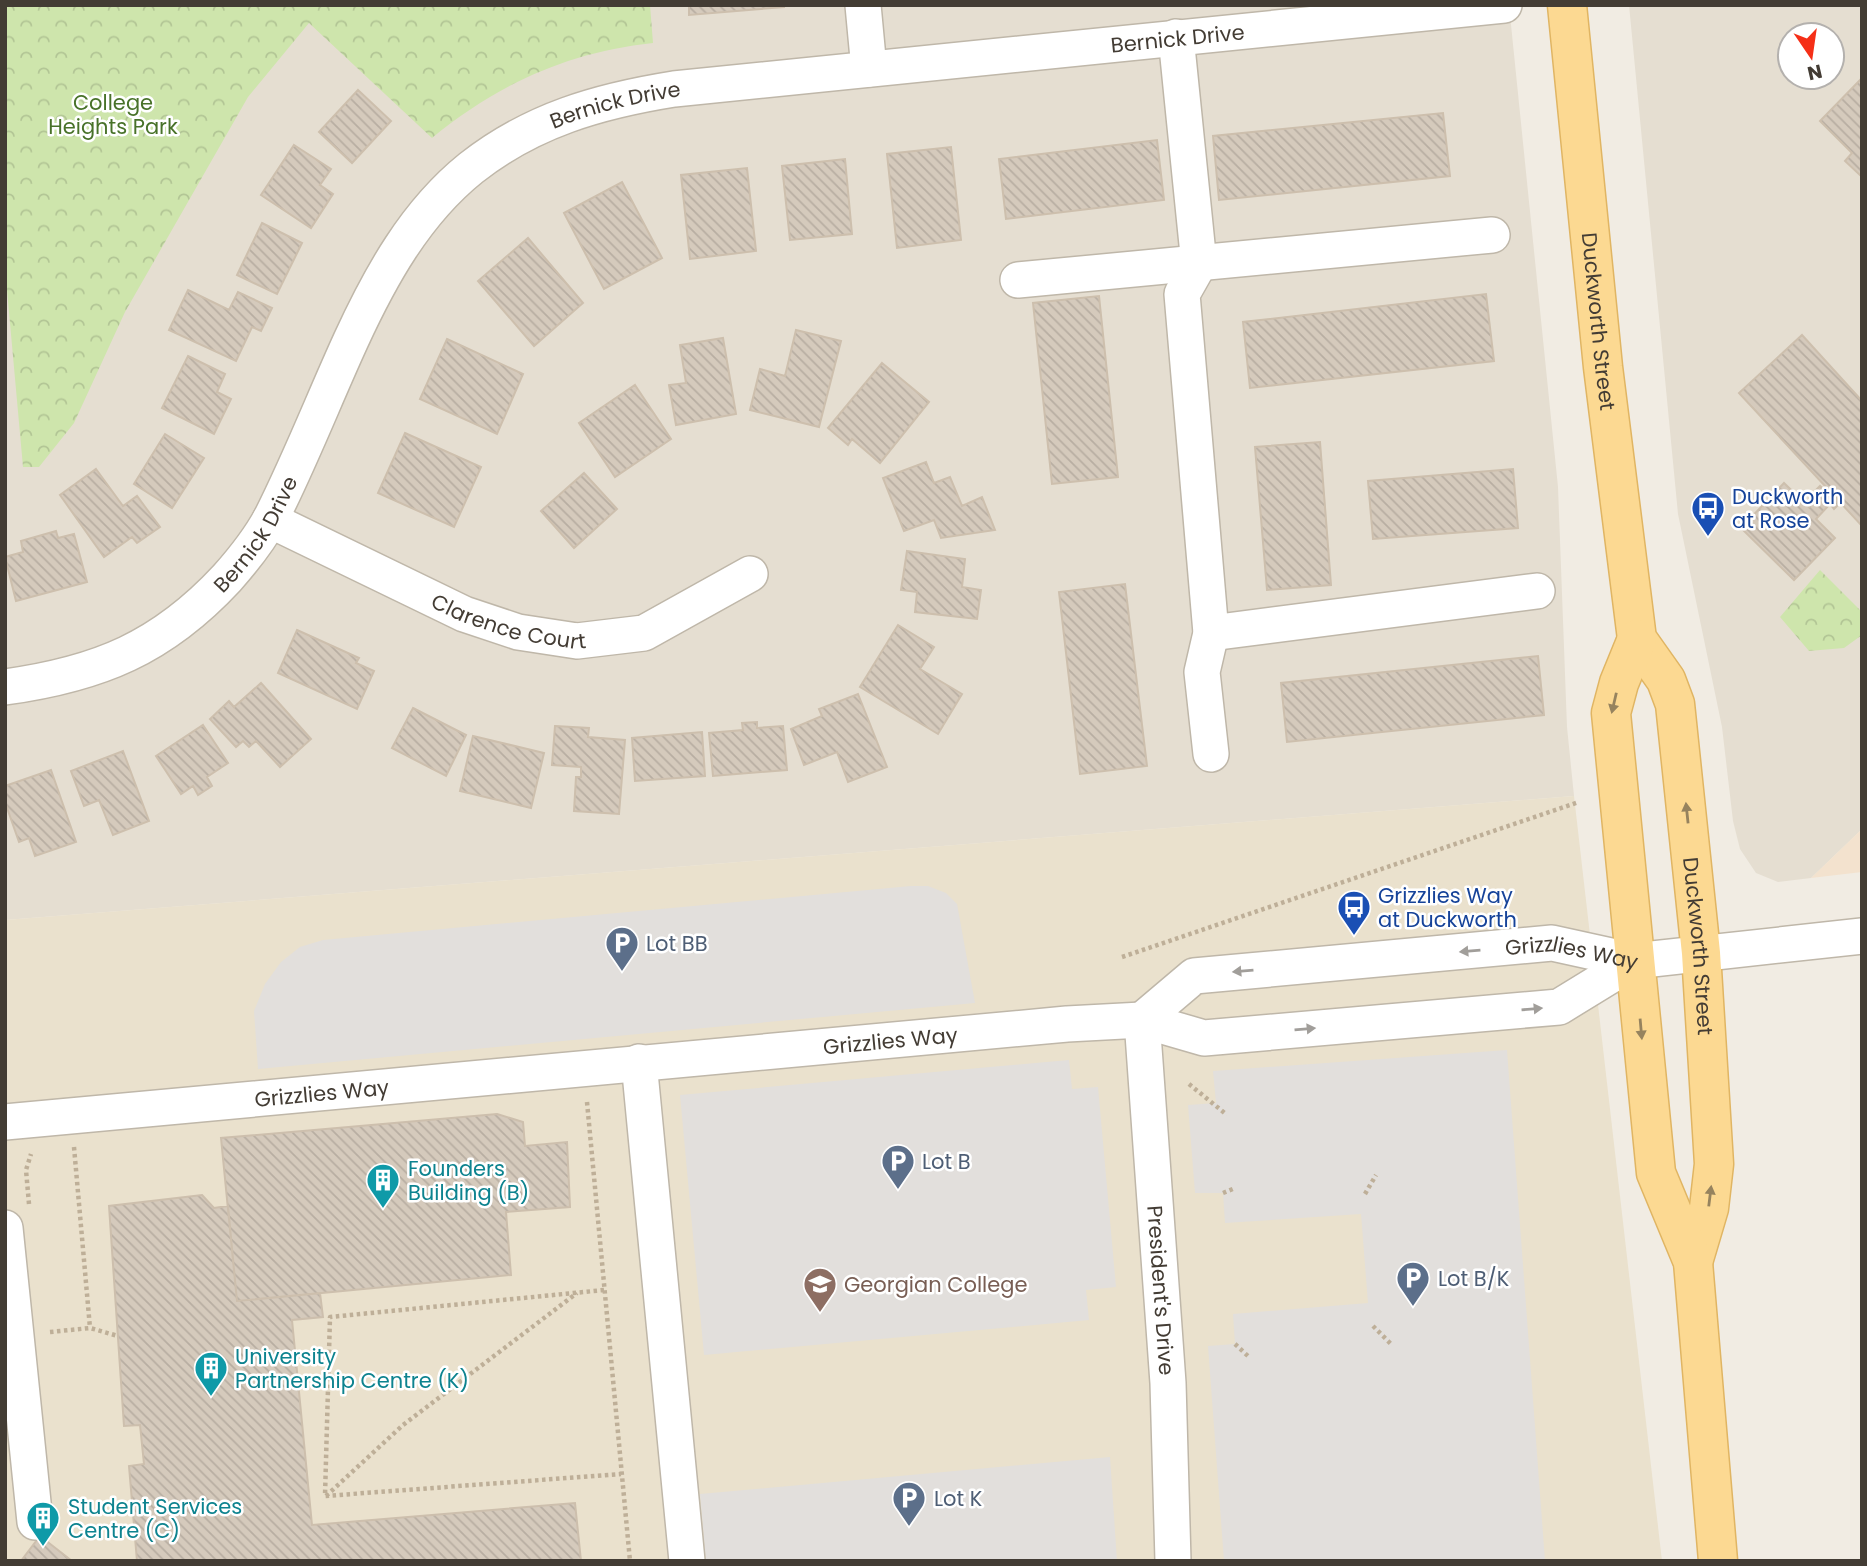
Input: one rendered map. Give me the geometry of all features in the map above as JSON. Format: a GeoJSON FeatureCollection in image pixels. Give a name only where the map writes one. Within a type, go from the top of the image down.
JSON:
{"type":"FeatureCollection","features":[{"type":"Feature","properties":{"kind":"main road","name":"Duckworth Street"},"geometry":{"type":"LineString","coordinates":[[1567,5],[1603,367],[1637,639],[1666,680],[1675,704],[1701,953],[1714,1164],[1709,1208],[1693,1262]]}},
{"type":"Feature","properties":{"kind":"main road","name":"Duckworth Street"},"geometry":{"type":"LineString","coordinates":[[1637,639],[1619,683],[1611,713],[1656,1173],[1693,1262],[1718,1561]]}},
{"type":"Feature","properties":{"kind":"street"},"geometry":{"type":"LineString","coordinates":[[863,5],[869,69]]}},
{"type":"Feature","properties":{"kind":"street","name":"Bernick Drive"},"geometry":{"type":"LineString","coordinates":[[5,687],[86,671],[141,649],[199,608],[243,559],[270,520],[379,279],[436,202],[469,170],[536,126],[573,110],[617,98],[869,69],[1504,5]]}},
{"type":"Feature","properties":{"kind":"street"},"geometry":{"type":"LineString","coordinates":[[1176,37],[1199,264],[1182,294],[1211,633],[1202,672],[1212,754]]}},
{"type":"Feature","properties":{"kind":"street"},"geometry":{"type":"LineString","coordinates":[[1018,280],[1492,235]]}},
{"type":"Feature","properties":{"kind":"street","name":"Clarence Court"},"geometry":{"type":"LineString","coordinates":[[270,520],[464,614],[518,632],[577,641],[644,633],[750,574]]}},
{"type":"Feature","properties":{"kind":"street"},"geometry":{"type":"LineString","coordinates":[[1211,633],[1537,591]]}},
{"type":"Feature","properties":{"kind":"street"},"geometry":{"type":"LineString","coordinates":[[1634,961],[1862,936]]}},
{"type":"Feature","properties":{"kind":"street","name":"Grizzlies Way"},"geometry":{"type":"LineString","coordinates":[[1142,1020],[1194,976],[1552,943],[1634,961]]}},
{"type":"Feature","properties":{"kind":"street","name":"Grizzlies Way"},"geometry":{"type":"LineString","coordinates":[[5,1122],[943,1034],[1142,1020],[1204,1038],[1559,1007],[1634,961]]}},
{"type":"Feature","properties":{"kind":"street","name":"President's Drive"},"geometry":{"type":"LineString","coordinates":[[1142,1020],[1168,1383],[1173,1561]]}},
{"type":"Feature","properties":{"kind":"street"},"geometry":{"type":"LineString","coordinates":[[639,1062],[687,1561]]}},
{"type":"Feature","properties":{"kind":"street"},"geometry":{"type":"LineString","coordinates":[[18,1220],[35,1522]]}},
{"type":"Feature","properties":{"kind":"path"},"geometry":{"type":"LineString","coordinates":[[1122,957],[1579,802]]}},
{"type":"Feature","properties":{"kind":"path"},"geometry":{"type":"LineString","coordinates":[[1189,1084],[1227,1115]]}},
{"type":"Feature","properties":{"kind":"path"},"geometry":{"type":"LineString","coordinates":[[586,1092],[630,1561]]}},
{"type":"Feature","properties":{"kind":"path"},"geometry":{"type":"LineString","coordinates":[[73,1136],[90,1328]]}},
{"type":"Feature","properties":{"kind":"path"},"geometry":{"type":"LineString","coordinates":[[18,1220],[26,1170],[32,1152],[40,1146]]}},
{"type":"Feature","properties":{"kind":"path"},"geometry":{"type":"LineString","coordinates":[[1365,1194],[1376,1175]]}},
{"type":"Feature","properties":{"kind":"path"},"geometry":{"type":"LineString","coordinates":[[1223,1193],[1235,1188]]}},
{"type":"Feature","properties":{"kind":"path"},"geometry":{"type":"LineString","coordinates":[[325,1496],[330,1317],[605,1290]]}},
{"type":"Feature","properties":{"kind":"path"},"geometry":{"type":"LineString","coordinates":[[325,1496],[402,1425],[578,1292]]}},
{"type":"Feature","properties":{"kind":"path"},"geometry":{"type":"LineString","coordinates":[[1373,1326],[1391,1344]]}},
{"type":"Feature","properties":{"kind":"path"},"geometry":{"type":"LineString","coordinates":[[42,1333],[90,1328],[118,1336]]}},
{"type":"Feature","properties":{"kind":"path"},"geometry":{"type":"LineString","coordinates":[[1235,1344],[1249,1357]]}},
{"type":"Feature","properties":{"kind":"path"},"geometry":{"type":"LineString","coordinates":[[325,1496],[621,1474]]}},
{"type":"Feature","properties":{"kind":"shaded area"},"geometry":{"type":"Polygon","coordinates":[[[5,5],[1509,5],[1558,487],[1567,727],[1574,796],[5,920],[5,5]]]}},
{"type":"Feature","properties":{"kind":"shaded area"},"geometry":{"type":"Polygon","coordinates":[[[1629,5],[1862,5],[1862,829],[1811,878],[1778,882],[1756,873],[1740,849],[1733,821],[1722,727],[1678,514],[1629,5]]]}},
{"type":"Feature","properties":{"kind":"shaded area","name":"Georgian College"},"geometry":{"type":"Polygon","coordinates":[[[1574,796],[1662,1561],[5,1561],[5,920],[1574,796]]]}},
{"type":"Feature","properties":{"kind":"shaded area"},"geometry":{"type":"Polygon","coordinates":[[[1862,829],[1862,872],[1811,878],[1862,829]]]}},
{"type":"Feature","properties":{"kind":"shaded area","name":"Lot BB"},"geometry":{"type":"Polygon","coordinates":[[[928,886],[946,893],[957,904],[975,1003],[258,1069],[254,1011],[265,984],[281,962],[300,947],[323,940],[928,886]]]}},
{"type":"Feature","properties":{"kind":"shaded area","name":"Lot B/K"},"geometry":{"type":"Polygon","coordinates":[[[1507,1050],[1545,1561],[1224,1561],[1208,1346],[1235,1344],[1233,1314],[1368,1303],[1361,1214],[1225,1223],[1223,1193],[1195,1193],[1188,1105],[1216,1103],[1213,1071],[1507,1050]]]}},
{"type":"Feature","properties":{"kind":"shaded area","name":"Lot B"},"geometry":{"type":"Polygon","coordinates":[[[1069,1060],[1072,1089],[1098,1087],[1116,1287],[1086,1290],[1089,1320],[704,1355],[680,1095],[1069,1060]]]}},
{"type":"Feature","properties":{"kind":"shaded area","name":"Lot K"},"geometry":{"type":"Polygon","coordinates":[[[1110,1457],[1117,1561],[706,1561],[700,1494],[1110,1457]]]}},
{"type":"Feature","properties":{"kind":"green space","name":"College Heights Park"},"geometry":{"type":"Polygon","coordinates":[[[5,5],[650,5],[653,43],[592,54],[535,74],[482,102],[432,138],[309,23],[248,97],[125,312],[74,423],[39,467],[23,467],[5,268],[5,5]]]}},
{"type":"Feature","properties":{"kind":"green space"},"geometry":{"type":"Polygon","coordinates":[[[1820,570],[1862,612],[1862,635],[1844,648],[1809,651],[1780,617],[1820,570]]]}},
{"type":"Feature","properties":{"kind":"building"},"geometry":{"type":"Polygon","coordinates":[[[689,5],[784,5],[784,7],[689,15],[689,5]]]}},
{"type":"Feature","properties":{"kind":"building"},"geometry":{"type":"Polygon","coordinates":[[[1862,78],[1862,177],[1845,161],[1852,153],[1820,121],[1862,78]]]}},
{"type":"Feature","properties":{"kind":"building"},"geometry":{"type":"Polygon","coordinates":[[[358,90],[391,121],[352,163],[319,132],[358,90]]]}},
{"type":"Feature","properties":{"kind":"building"},"geometry":{"type":"Polygon","coordinates":[[[1443,113],[1450,176],[1219,200],[1213,136],[1443,113]]]}},
{"type":"Feature","properties":{"kind":"building"},"geometry":{"type":"Polygon","coordinates":[[[1157,140],[1164,200],[1006,219],[999,159],[1157,140]]]}},
{"type":"Feature","properties":{"kind":"building"},"geometry":{"type":"Polygon","coordinates":[[[294,145],[331,169],[320,185],[333,194],[311,228],[261,195],[294,145]]]}},
{"type":"Feature","properties":{"kind":"building"},"geometry":{"type":"Polygon","coordinates":[[[951,147],[961,240],[897,248],[887,154],[951,147]]]}},
{"type":"Feature","properties":{"kind":"building"},"geometry":{"type":"Polygon","coordinates":[[[845,159],[852,234],[790,240],[782,166],[845,159]]]}},
{"type":"Feature","properties":{"kind":"building"},"geometry":{"type":"Polygon","coordinates":[[[747,168],[756,251],[690,259],[681,175],[747,168]]]}},
{"type":"Feature","properties":{"kind":"building"},"geometry":{"type":"Polygon","coordinates":[[[622,182],[662,258],[604,289],[564,213],[622,182]]]}},
{"type":"Feature","properties":{"kind":"building"},"geometry":{"type":"Polygon","coordinates":[[[262,223],[302,243],[277,294],[237,275],[262,223]]]}},
{"type":"Feature","properties":{"kind":"building"},"geometry":{"type":"Polygon","coordinates":[[[528,238],[583,303],[534,346],[478,281],[528,238]]]}},
{"type":"Feature","properties":{"kind":"building"},"geometry":{"type":"Polygon","coordinates":[[[188,290],[229,310],[238,292],[272,308],[261,331],[252,327],[236,361],[169,330],[188,290]]]}},
{"type":"Feature","properties":{"kind":"building"},"geometry":{"type":"Polygon","coordinates":[[[1486,294],[1494,361],[1250,388],[1243,322],[1486,294]]]}},
{"type":"Feature","properties":{"kind":"building"},"geometry":{"type":"Polygon","coordinates":[[[1099,296],[1118,477],[1052,484],[1033,303],[1099,296]]]}},
{"type":"Feature","properties":{"kind":"building"},"geometry":{"type":"Polygon","coordinates":[[[796,330],[841,341],[819,427],[750,410],[760,369],[785,376],[796,330]]]}},
{"type":"Feature","properties":{"kind":"building"},"geometry":{"type":"Polygon","coordinates":[[[1802,335],[1862,401],[1862,526],[1739,393],[1802,335]]]}},
{"type":"Feature","properties":{"kind":"building"},"geometry":{"type":"Polygon","coordinates":[[[723,338],[736,414],[676,425],[669,385],[686,383],[680,345],[723,338]]]}},
{"type":"Feature","properties":{"kind":"building"},"geometry":{"type":"Polygon","coordinates":[[[447,339],[523,374],[497,434],[420,399],[447,339]]]}},
{"type":"Feature","properties":{"kind":"building"},"geometry":{"type":"Polygon","coordinates":[[[188,356],[225,374],[217,392],[231,399],[214,434],[162,408],[188,356]]]}},
{"type":"Feature","properties":{"kind":"building"},"geometry":{"type":"Polygon","coordinates":[[[882,363],[929,402],[880,463],[852,439],[848,445],[828,428],[882,363]]]}},
{"type":"Feature","properties":{"kind":"building"},"geometry":{"type":"Polygon","coordinates":[[[635,385],[671,439],[615,477],[579,423],[635,385]]]}},
{"type":"Feature","properties":{"kind":"building"},"geometry":{"type":"Polygon","coordinates":[[[405,433],[481,467],[454,527],[378,493],[405,433]]]}},
{"type":"Feature","properties":{"kind":"building"},"geometry":{"type":"Polygon","coordinates":[[[165,434],[204,458],[172,508],[134,484],[165,434]]]}},
{"type":"Feature","properties":{"kind":"building"},"geometry":{"type":"Polygon","coordinates":[[[1320,442],[1331,585],[1267,590],[1255,447],[1320,442]]]}},
{"type":"Feature","properties":{"kind":"building"},"geometry":{"type":"Polygon","coordinates":[[[926,462],[934,483],[950,477],[962,506],[982,497],[995,530],[941,538],[934,520],[904,531],[883,478],[926,462]]]}},
{"type":"Feature","properties":{"kind":"building"},"geometry":{"type":"Polygon","coordinates":[[[96,469],[123,506],[137,496],[160,527],[137,543],[132,537],[104,557],[60,495],[96,469]]]}},
{"type":"Feature","properties":{"kind":"building"},"geometry":{"type":"Polygon","coordinates":[[[1513,469],[1518,528],[1373,539],[1368,481],[1513,469]]]}},
{"type":"Feature","properties":{"kind":"building"},"geometry":{"type":"Polygon","coordinates":[[[584,473],[617,509],[574,548],[541,511],[584,473]]]}},
{"type":"Feature","properties":{"kind":"building"},"geometry":{"type":"Polygon","coordinates":[[[1784,483],[1809,507],[1820,495],[1815,491],[1820,486],[1839,504],[1834,509],[1830,504],[1816,519],[1835,538],[1794,580],[1741,528],[1784,483]]]}},
{"type":"Feature","properties":{"kind":"building"},"geometry":{"type":"Polygon","coordinates":[[[56,531],[58,538],[74,534],[87,582],[16,601],[5,557],[23,552],[21,541],[56,531]]]}},
{"type":"Feature","properties":{"kind":"building"},"geometry":{"type":"Polygon","coordinates":[[[907,551],[965,559],[962,587],[981,590],[977,619],[915,612],[917,592],[901,590],[907,551]]]}},
{"type":"Feature","properties":{"kind":"building"},"geometry":{"type":"Polygon","coordinates":[[[1125,584],[1147,766],[1080,774],[1059,592],[1125,584]]]}},
{"type":"Feature","properties":{"kind":"building"},"geometry":{"type":"Polygon","coordinates":[[[898,625],[934,647],[920,669],[962,694],[938,734],[860,687],[898,625]]]}},
{"type":"Feature","properties":{"kind":"building"},"geometry":{"type":"Polygon","coordinates":[[[297,630],[359,658],[356,663],[374,671],[357,709],[278,673],[297,630]]]}},
{"type":"Feature","properties":{"kind":"building"},"geometry":{"type":"Polygon","coordinates":[[[1538,656],[1544,715],[1287,742],[1281,683],[1538,656]]]}},
{"type":"Feature","properties":{"kind":"building"},"geometry":{"type":"Polygon","coordinates":[[[261,683],[311,739],[280,767],[256,741],[249,747],[243,741],[236,747],[210,719],[229,701],[234,707],[261,683]]]}},
{"type":"Feature","properties":{"kind":"building"},"geometry":{"type":"Polygon","coordinates":[[[858,694],[887,767],[848,782],[837,752],[804,765],[791,729],[822,716],[819,709],[858,694]]]}},
{"type":"Feature","properties":{"kind":"building"},"geometry":{"type":"Polygon","coordinates":[[[413,708],[466,735],[446,776],[392,748],[413,708]]]}},
{"type":"Feature","properties":{"kind":"building"},"geometry":{"type":"Polygon","coordinates":[[[757,722],[757,728],[783,726],[787,770],[713,776],[709,733],[743,730],[742,723],[757,722]]]}},
{"type":"Feature","properties":{"kind":"building"},"geometry":{"type":"Polygon","coordinates":[[[203,725],[228,763],[207,777],[212,786],[198,795],[193,786],[181,794],[156,756],[203,725]]]}},
{"type":"Feature","properties":{"kind":"building"},"geometry":{"type":"Polygon","coordinates":[[[555,726],[589,728],[588,737],[625,740],[619,814],[574,811],[576,777],[581,777],[581,767],[552,765],[555,726]]]}},
{"type":"Feature","properties":{"kind":"building"},"geometry":{"type":"Polygon","coordinates":[[[702,732],[705,776],[635,781],[632,738],[702,732]]]}},
{"type":"Feature","properties":{"kind":"building"},"geometry":{"type":"Polygon","coordinates":[[[473,736],[544,753],[531,808],[460,791],[473,736]]]}},
{"type":"Feature","properties":{"kind":"building"},"geometry":{"type":"Polygon","coordinates":[[[123,751],[149,821],[113,835],[99,800],[84,806],[71,771],[123,751]]]}},
{"type":"Feature","properties":{"kind":"building"},"geometry":{"type":"Polygon","coordinates":[[[51,770],[76,842],[35,856],[29,838],[19,842],[5,802],[5,786],[51,770]]]}},
{"type":"Feature","properties":{"kind":"building","name":"Founders Building (B)"},"geometry":{"type":"Polygon","coordinates":[[[497,1114],[523,1122],[525,1146],[567,1142],[570,1207],[506,1212],[511,1275],[237,1301],[221,1138],[497,1114]]]}},
{"type":"Feature","properties":{"kind":"building","name":"University Partnership Centre (K)"},"geometry":{"type":"Polygon","coordinates":[[[202,1195],[214,1208],[228,1206],[237,1301],[320,1293],[323,1317],[292,1320],[312,1525],[575,1503],[581,1561],[137,1561],[129,1466],[144,1464],[140,1425],[124,1426],[109,1206],[202,1195]]]}},
{"type":"Feature","properties":{"kind":"building","name":"Student Services Centre (C)"},"geometry":{"type":"Polygon","coordinates":[[[40,1536],[72,1561],[21,1561],[40,1536]]]}},
{"type":"Feature","properties":{"kind":"place","name":"Duckworth at Rose"},"geometry":{"type":"Point","coordinates":[1708,538]}},
{"type":"Feature","properties":{"kind":"place","name":"Grizzlies Way at Duckworth"},"geometry":{"type":"Point","coordinates":[1354,937]}},
{"type":"Feature","properties":{"kind":"place","name":"Lot BB"},"geometry":{"type":"Point","coordinates":[622,973]}},
{"type":"Feature","properties":{"kind":"place","name":"Lot B"},"geometry":{"type":"Point","coordinates":[898,1191]}},
{"type":"Feature","properties":{"kind":"place","name":"Founders Building (B)"},"geometry":{"type":"Point","coordinates":[383,1210]}},
{"type":"Feature","properties":{"kind":"place","name":"Lot B/K"},"geometry":{"type":"Point","coordinates":[1413,1308]}},
{"type":"Feature","properties":{"kind":"place","name":"Georgian College"},"geometry":{"type":"Point","coordinates":[820,1314]}},
{"type":"Feature","properties":{"kind":"place","name":"University Partnership Centre (K)"},"geometry":{"type":"Point","coordinates":[211,1398]}},
{"type":"Feature","properties":{"kind":"place","name":"Lot K"},"geometry":{"type":"Point","coordinates":[909,1528]}},
{"type":"Feature","properties":{"kind":"place","name":"Student Services Centre (C)"},"geometry":{"type":"Point","coordinates":[43,1548]}}]}
